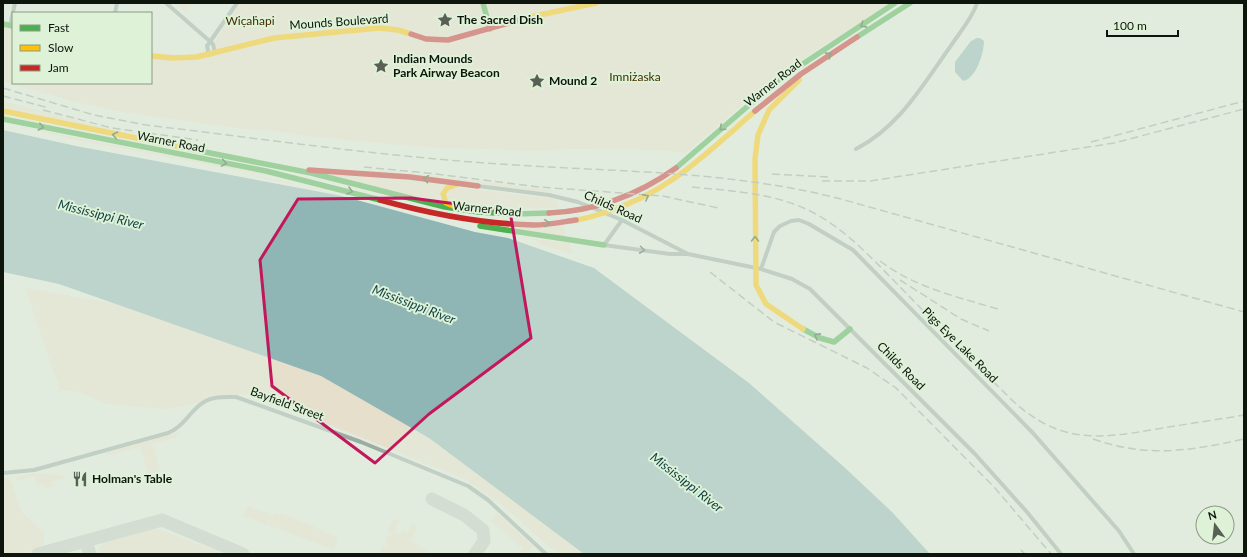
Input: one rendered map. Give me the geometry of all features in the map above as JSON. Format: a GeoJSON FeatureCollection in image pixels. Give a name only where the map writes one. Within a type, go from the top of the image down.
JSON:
{"type":"FeatureCollection","features":[{"type":"Feature","properties":{"kind":"main road"},"geometry":{"type":"LineString","coordinates":[[483,3],[490,29]]}},
{"type":"Feature","properties":{"kind":"main road","name":"Mounds Boulevard"},"geometry":{"type":"LineString","coordinates":[[152,56],[179,58],[209,55],[274,38],[379,28],[395,29],[423,39],[439,41],[459,38],[538,15],[596,3]]}},
{"type":"Feature","properties":{"kind":"main road","name":"Warner Road"},"geometry":{"type":"LineString","coordinates":[[3,111],[97,132],[276,165],[430,205],[461,211],[494,214],[526,214],[585,209],[611,202],[635,193],[659,180],[686,160],[752,102],[796,67],[895,3]]}},
{"type":"Feature","properties":{"kind":"main road","name":"Warner Road"},"geometry":{"type":"LineString","coordinates":[[3,119],[72,134],[286,175],[432,214],[475,222],[508,224],[552,223],[583,219],[623,208],[665,187],[691,167],[753,112],[815,64],[910,3]]}},
{"type":"Feature","properties":{"kind":"main road"},"geometry":{"type":"LineString","coordinates":[[3,24],[11,26]]}},
{"type":"Feature","properties":{"kind":"main road"},"geometry":{"type":"LineString","coordinates":[[815,64],[769,110],[760,128],[756,149],[755,278],[758,292],[766,304],[778,314],[822,339],[834,342],[850,329]]}},
{"type":"Feature","properties":{"kind":"main road"},"geometry":{"type":"LineString","coordinates":[[276,165],[331,172],[410,177],[478,186]]}},
{"type":"Feature","properties":{"kind":"main road"},"geometry":{"type":"LineString","coordinates":[[478,186],[452,185],[444,191],[444,199],[452,206],[494,214]]}},
{"type":"Feature","properties":{"kind":"main road"},"geometry":{"type":"LineString","coordinates":[[432,214],[497,229],[604,245]]}},
{"type":"Feature","properties":{"kind":"street"},"geometry":{"type":"LineString","coordinates":[[166,3],[213,44],[215,53]]}},
{"type":"Feature","properties":{"kind":"street"},"geometry":{"type":"LineString","coordinates":[[209,55],[207,46],[209,42],[237,3]]}},
{"type":"Feature","properties":{"kind":"street"},"geometry":{"type":"LineString","coordinates":[[856,148],[886,129],[903,112],[968,20],[977,3]]}},
{"type":"Feature","properties":{"kind":"street","name":"Childs Road"},"geometry":{"type":"LineString","coordinates":[[478,186],[560,197],[592,206],[688,254]]}},
{"type":"Feature","properties":{"kind":"street"},"geometry":{"type":"LineString","coordinates":[[604,245],[622,220]]}},
{"type":"Feature","properties":{"kind":"street","name":"Pigs Eye Lake Road"},"geometry":{"type":"LineString","coordinates":[[762,269],[772,236],[780,226],[791,221],[799,220],[809,224],[853,250],[1032,432],[1118,531],[1134,554]]}},
{"type":"Feature","properties":{"kind":"street","name":"Childs Road"},"geometry":{"type":"LineString","coordinates":[[604,245],[670,254],[688,254],[762,269],[792,279],[810,289],[975,454],[1027,512],[1061,554]]}},
{"type":"Feature","properties":{"kind":"street","name":"Bayfield Street"},"geometry":{"type":"LineString","coordinates":[[3,473],[34,470],[168,433],[180,427],[195,409],[206,401],[218,398],[236,397],[361,442],[468,486],[488,500],[546,554]]}},
{"type":"Feature","properties":{"kind":"highlighted area"},"geometry":{"type":"Polygon","coordinates":[[[411,198],[510,211],[531,338],[429,414],[375,463],[272,386],[260,260],[298,199],[411,198]]]}},
{"type":"Feature","properties":{"kind":"green space"},"geometry":{"type":"Polygon","coordinates":[[[176,3],[193,3],[186,13],[176,3]]]}},
{"type":"Feature","properties":{"kind":"green space","name":"Wic̣aḣapi"},"geometry":{"type":"Polygon","coordinates":[[[240,3],[891,3],[798,62],[748,100],[686,153],[655,150],[569,149],[539,151],[420,147],[307,136],[276,131],[243,129],[122,112],[72,101],[13,84],[152,84],[152,52],[185,55],[216,49],[215,40],[240,3]]]}},
{"type":"Feature","properties":{"kind":"green space","name":"Wic̣aḣapi"},"geometry":{"type":"Polygon","coordinates":[[[3,21],[12,23],[12,84],[3,81],[3,21]]]}},
{"type":"Feature","properties":{"kind":"green space"},"geometry":{"type":"Polygon","coordinates":[[[3,101],[138,136],[3,108],[3,101]]]}},
{"type":"Feature","properties":{"kind":"green space"},"geometry":{"type":"Polygon","coordinates":[[[3,122],[219,165],[291,180],[71,139],[3,122]]]}},
{"type":"Feature","properties":{"kind":"green space"},"geometry":{"type":"Polygon","coordinates":[[[3,125],[71,141],[223,169],[74,142],[3,125]]]}},
{"type":"Feature","properties":{"kind":"green space"},"geometry":{"type":"Polygon","coordinates":[[[226,170],[295,183],[290,184],[226,170]]]}},
{"type":"Feature","properties":{"kind":"green space"},"geometry":{"type":"Polygon","coordinates":[[[366,171],[429,175],[552,190],[553,193],[419,176],[366,171]]]}},
{"type":"Feature","properties":{"kind":"green space"},"geometry":{"type":"Polygon","coordinates":[[[332,174],[393,178],[446,184],[440,191],[440,202],[418,199],[332,176],[332,174]]]}},
{"type":"Feature","properties":{"kind":"green space"},"geometry":{"type":"Polygon","coordinates":[[[455,187],[555,199],[558,208],[500,209],[453,204],[448,200],[447,195],[448,191],[455,187]]]}},
{"type":"Feature","properties":{"kind":"green space"},"geometry":{"type":"Polygon","coordinates":[[[563,225],[567,237],[513,228],[563,225]]]}},
{"type":"Feature","properties":{"kind":"green space"},"geometry":{"type":"Polygon","coordinates":[[[518,237],[569,243],[573,254],[538,244],[538,241],[518,237]]]}},
{"type":"Feature","properties":{"kind":"green space"},"geometry":{"type":"Polygon","coordinates":[[[25,288],[118,304],[321,376],[429,438],[584,554],[558,554],[501,504],[465,479],[252,394],[229,395],[180,407],[162,409],[108,404],[78,392],[60,390],[25,288]]]}},
{"type":"Feature","properties":{"kind":"green space"},"geometry":{"type":"Polygon","coordinates":[[[180,432],[175,438],[152,444],[160,471],[148,474],[140,447],[106,456],[106,453],[180,432]]]}},
{"type":"Feature","properties":{"kind":"green space"},"geometry":{"type":"Polygon","coordinates":[[[34,473],[63,475],[66,478],[51,482],[52,487],[45,489],[44,484],[38,486],[34,476],[16,481],[17,477],[34,473]]]}},
{"type":"Feature","properties":{"kind":"green space"},"geometry":{"type":"Polygon","coordinates":[[[3,477],[11,479],[21,511],[44,533],[44,542],[36,549],[14,554],[3,554],[3,477]]]}},
{"type":"Feature","properties":{"kind":"green space"},"geometry":{"type":"Polygon","coordinates":[[[247,506],[271,514],[267,525],[243,516],[247,506]]]}},
{"type":"Feature","properties":{"kind":"green space"},"geometry":{"type":"Polygon","coordinates":[[[275,513],[280,515],[281,513],[338,537],[334,550],[268,525],[272,515],[274,516],[275,513]]]}},
{"type":"Feature","properties":{"kind":"green space"},"geometry":{"type":"Polygon","coordinates":[[[497,513],[534,547],[523,554],[518,554],[523,547],[519,546],[491,521],[497,513]]]}},
{"type":"Feature","properties":{"kind":"green space"},"geometry":{"type":"Polygon","coordinates":[[[394,518],[399,521],[394,532],[400,534],[402,530],[408,533],[412,524],[417,526],[411,541],[432,554],[380,554],[383,545],[387,546],[388,544],[385,541],[387,535],[391,536],[392,534],[388,532],[394,518]]]}},
{"type":"Feature","properties":{"kind":"green space"},"geometry":{"type":"Polygon","coordinates":[[[156,528],[223,554],[98,554],[98,548],[103,543],[156,528]]]}},
{"type":"Feature","properties":{"kind":"water"},"geometry":{"type":"Polygon","coordinates":[[[977,38],[984,41],[983,52],[972,76],[963,81],[955,72],[955,62],[971,41],[977,38]]]}},
{"type":"Feature","properties":{"kind":"water","name":"Mississippi River"},"geometry":{"type":"Polygon","coordinates":[[[3,130],[76,146],[342,196],[475,232],[508,238],[594,268],[749,383],[843,466],[892,512],[930,554],[584,554],[429,438],[321,376],[59,284],[3,272],[3,130]]]}},
{"type":"Feature","properties":{"kind":"taxiway"},"geometry":{"type":"LineString","coordinates":[[432,499],[464,515],[483,530],[484,541],[475,554]]}},
{"type":"Feature","properties":{"kind":"taxiway"},"geometry":{"type":"LineString","coordinates":[[38,554],[162,520],[243,554]]}},
{"type":"Feature","properties":{"kind":"taxiway"},"geometry":{"type":"LineString","coordinates":[[86,541],[90,554]]}},
{"type":"Feature","properties":{"kind":"railway"},"geometry":{"type":"LineString","coordinates":[[3,88],[94,115],[146,125],[322,147],[455,161],[713,177],[799,189],[841,199],[1244,312]]}},
{"type":"Feature","properties":{"kind":"railway"},"geometry":{"type":"LineString","coordinates":[[3,96],[49,108]]}},
{"type":"Feature","properties":{"kind":"railway"},"geometry":{"type":"LineString","coordinates":[[1091,142],[1244,101]]}},
{"type":"Feature","properties":{"kind":"railway"},"geometry":{"type":"LineString","coordinates":[[822,181],[870,181],[1114,143],[1244,109]]}},
{"type":"Feature","properties":{"kind":"railway"},"geometry":{"type":"LineString","coordinates":[[43,110],[112,128],[198,140]]}},
{"type":"Feature","properties":{"kind":"railway"},"geometry":{"type":"LineString","coordinates":[[364,167],[539,187],[663,196],[718,208]]}},
{"type":"Feature","properties":{"kind":"railway"},"geometry":{"type":"LineString","coordinates":[[772,174],[828,177]]}},
{"type":"Feature","properties":{"kind":"railway"},"geometry":{"type":"LineString","coordinates":[[692,187],[752,194],[782,200],[810,211],[824,219],[849,237],[861,248],[1014,402],[1031,416],[1048,425],[1065,432],[1099,436],[1117,435],[1244,415]]}},
{"type":"Feature","properties":{"kind":"railway"},"geometry":{"type":"LineString","coordinates":[[880,261],[923,285],[953,296],[1001,310]]}},
{"type":"Feature","properties":{"kind":"railway"},"geometry":{"type":"LineString","coordinates":[[710,272],[774,322],[867,368],[896,388],[995,488],[1051,554]]}},
{"type":"Feature","properties":{"kind":"railway"},"geometry":{"type":"LineString","coordinates":[[900,280],[961,319],[989,331]]}},
{"type":"Feature","properties":{"kind":"railway"},"geometry":{"type":"LineString","coordinates":[[1093,439],[1113,445],[1150,451],[1168,451],[1205,447],[1244,439]]}},
{"type":"Feature","properties":{"kind":"railway"},"geometry":{"type":"LineString","coordinates":[[1021,550],[1025,554]]}},
{"type":"Feature","properties":{"kind":"traffic: fast"},"geometry":{"type":"LineString","coordinates":[[483,3],[490,29]]}},
{"type":"Feature","properties":{"kind":"traffic: fast"},"geometry":{"type":"LineString","coordinates":[[676,168],[777,81],[895,3]]}},
{"type":"Feature","properties":{"kind":"traffic: fast"},"geometry":{"type":"LineString","coordinates":[[857,37],[910,3]]}},
{"type":"Feature","properties":{"kind":"traffic: fast"},"geometry":{"type":"LineString","coordinates":[[3,24],[12,26]]}},
{"type":"Feature","properties":{"kind":"traffic: fast"},"geometry":{"type":"LineString","coordinates":[[3,119],[266,171],[380,200]]}},
{"type":"Feature","properties":{"kind":"traffic: fast"},"geometry":{"type":"LineString","coordinates":[[200,151],[311,173],[445,207],[479,212],[515,214],[549,213]]}},
{"type":"Feature","properties":{"kind":"traffic: fast"},"geometry":{"type":"LineString","coordinates":[[480,226],[604,245]]}},
{"type":"Feature","properties":{"kind":"traffic: fast"},"geometry":{"type":"LineString","coordinates":[[803,329],[820,338],[834,342],[850,329]]}},
{"type":"Feature","properties":{"kind":"traffic: slow"},"geometry":{"type":"LineString","coordinates":[[530,17],[596,3]]}},
{"type":"Feature","properties":{"kind":"traffic: slow"},"geometry":{"type":"LineString","coordinates":[[152,56],[173,58],[197,57],[274,38],[379,28],[398,30],[411,34]]}},
{"type":"Feature","properties":{"kind":"traffic: slow"},"geometry":{"type":"LineString","coordinates":[[799,80],[769,110],[758,135],[755,159],[756,285],[766,304],[803,329]]}},
{"type":"Feature","properties":{"kind":"traffic: slow"},"geometry":{"type":"LineString","coordinates":[[3,111],[200,151]]}},
{"type":"Feature","properties":{"kind":"traffic: slow"},"geometry":{"type":"LineString","coordinates":[[576,220],[626,205],[666,184],[685,171],[755,111]]}},
{"type":"Feature","properties":{"kind":"traffic: slow"},"geometry":{"type":"LineString","coordinates":[[456,207],[446,203],[443,194],[447,188],[458,184]]}},
{"type":"Feature","properties":{"kind":"traffic: jam"},"geometry":{"type":"LineString","coordinates":[[411,34],[426,39],[448,40],[530,17]]}},
{"type":"Feature","properties":{"kind":"traffic: jam"},"geometry":{"type":"LineString","coordinates":[[755,111],[801,74],[857,37]]}},
{"type":"Feature","properties":{"kind":"traffic: jam"},"geometry":{"type":"LineString","coordinates":[[549,213],[583,209],[616,200],[647,186],[676,168]]}},
{"type":"Feature","properties":{"kind":"traffic: jam"},"geometry":{"type":"LineString","coordinates":[[309,170],[410,177],[478,186]]}},
{"type":"Feature","properties":{"kind":"traffic: jam"},"geometry":{"type":"LineString","coordinates":[[380,200],[437,214],[495,223],[539,225],[576,220]]}},
{"type":"Feature","properties":{"kind":"place","name":"The Sacred Dish"},"geometry":{"type":"Point","coordinates":[445,20]}},
{"type":"Feature","properties":{"kind":"place","name":"Indian Mounds Park Airway Beacon"},"geometry":{"type":"Point","coordinates":[381,66]}},
{"type":"Feature","properties":{"kind":"place","name":"Mound 2"},"geometry":{"type":"Point","coordinates":[537,81]}},
{"type":"Feature","properties":{"kind":"place","name":"Holman's Table"},"geometry":{"type":"Point","coordinates":[80,479]}},
{"type":"Feature","properties":{"kind":"park label","name":"Imniżaska"},"geometry":{"type":"Point","coordinates":[635,77]}}]}
